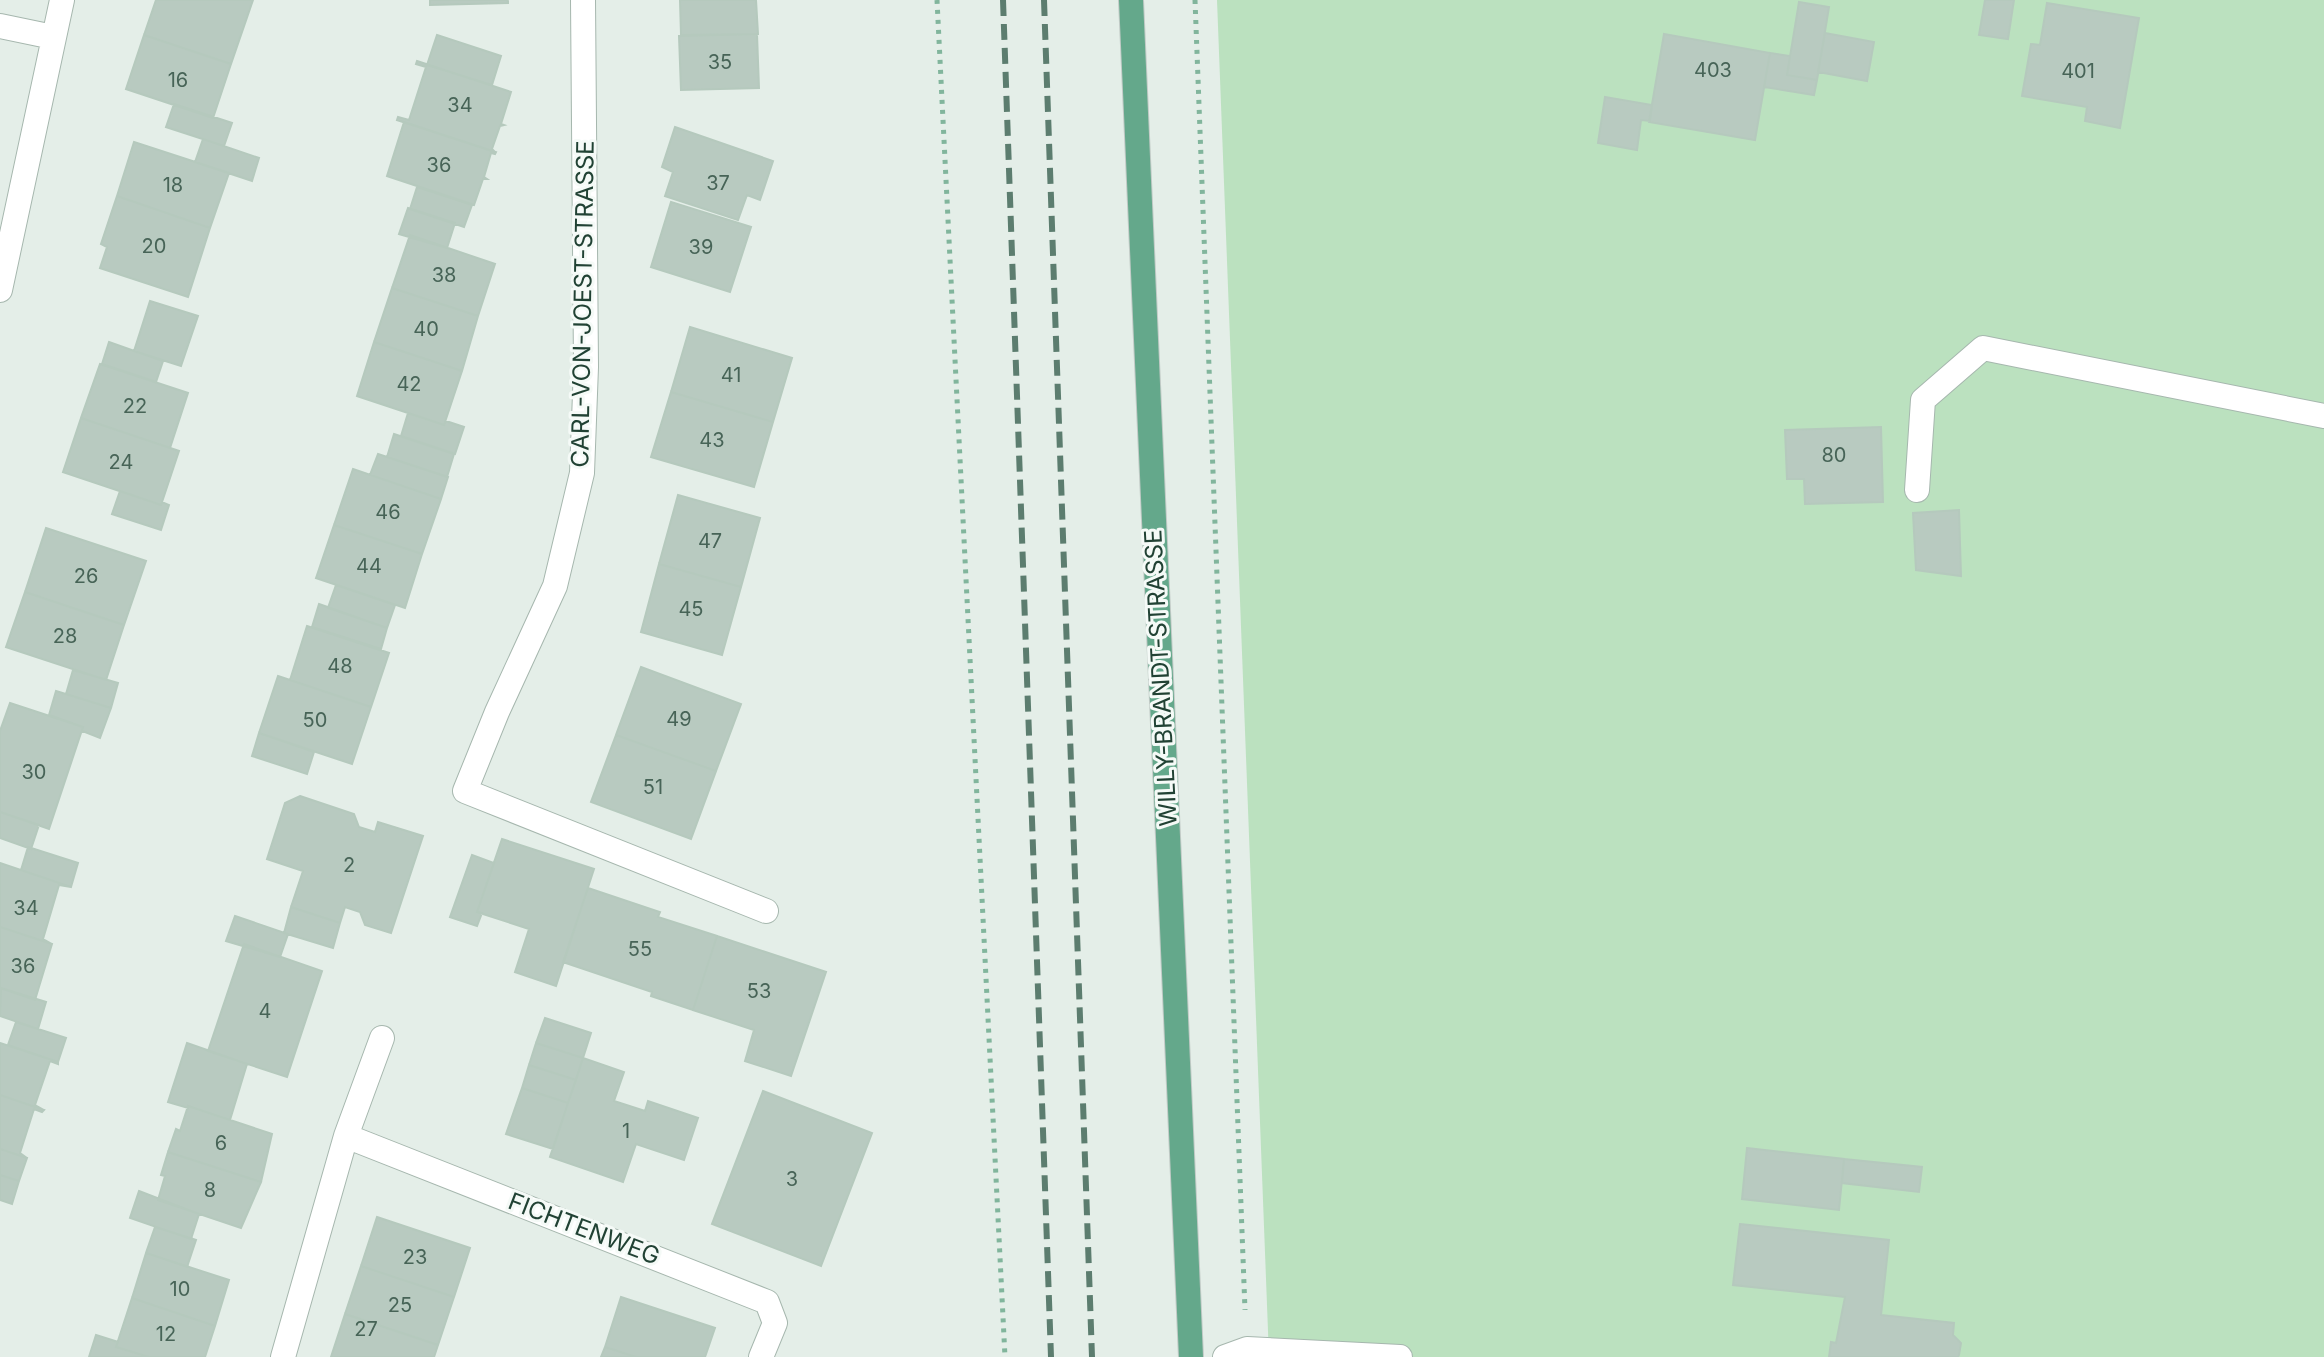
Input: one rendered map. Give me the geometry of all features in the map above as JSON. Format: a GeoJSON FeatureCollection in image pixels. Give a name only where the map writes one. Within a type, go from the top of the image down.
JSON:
{"type":"FeatureCollection","features":[{"type":"Feature","properties":{"kind":"main road","name":"WILLY-BRANDT-STRASSE"},"geometry":{"type":"LineString","coordinates":[[1131,0],[1191,1357]]}},
{"type":"Feature","properties":{"kind":"street"},"geometry":{"type":"LineString","coordinates":[[0,290],[62,0]]}},
{"type":"Feature","properties":{"kind":"street","name":"CARL-VON-JOEST-STRASSE"},"geometry":{"type":"LineString","coordinates":[[583,0],[586,367],[582,473],[555,586],[497,712],[465,791],[766,911]]}},
{"type":"Feature","properties":{"kind":"street"},"geometry":{"type":"LineString","coordinates":[[0,26],[53,37]]}},
{"type":"Feature","properties":{"kind":"street"},"geometry":{"type":"LineString","coordinates":[[1917,490],[1923,400],[1983,348],[2324,416]]}},
{"type":"Feature","properties":{"kind":"street"},"geometry":{"type":"LineString","coordinates":[[283,1357],[346,1136],[382,1038]]}},
{"type":"Feature","properties":{"kind":"street","name":"FICHTENWEG"},"geometry":{"type":"LineString","coordinates":[[346,1136],[767,1302],[775,1323],[761,1357]]}},
{"type":"Feature","properties":{"kind":"street"},"geometry":{"type":"LineString","coordinates":[[1236,1353],[1400,1357]]}},
{"type":"Feature","properties":{"kind":"path"},"geometry":{"type":"LineString","coordinates":[[937,0],[1005,1357]]}},
{"type":"Feature","properties":{"kind":"path"},"geometry":{"type":"LineString","coordinates":[[1195,0],[1236,1353]]}},
{"type":"Feature","properties":{"kind":"green space"},"geometry":{"type":"Polygon","coordinates":[[[1217,0],[2324,0],[2324,1357],[1269,1357],[1217,0]]]}},
{"type":"Feature","properties":{"kind":"building"},"geometry":{"type":"Polygon","coordinates":[[[156,0],[253,0],[231,64],[144,35],[156,0]]]}},
{"type":"Feature","properties":{"kind":"building"},"geometry":{"type":"Polygon","coordinates":[[[430,0],[506,0],[508,3],[430,5],[430,0]]]}},
{"type":"Feature","properties":{"kind":"building"},"geometry":{"type":"Polygon","coordinates":[[[680,0],[756,0],[758,34],[681,35],[680,0]]]}},
{"type":"Feature","properties":{"kind":"building"},"geometry":{"type":"Polygon","coordinates":[[[1985,0],[2014,0],[2008,39],[1979,35],[1985,0]]]}},
{"type":"Feature","properties":{"kind":"building"},"geometry":{"type":"Polygon","coordinates":[[[1799,2],[1829,7],[1817,80],[1787,75],[1799,2]]]}},
{"type":"Feature","properties":{"kind":"building"},"geometry":{"type":"Polygon","coordinates":[[[2047,3],[2139,18],[2120,128],[2085,121],[2087,107],[2022,96],[2031,44],[2040,45],[2047,3]]]}},
{"type":"Feature","properties":{"kind":"building"},"geometry":{"type":"Polygon","coordinates":[[[1825,33],[1874,42],[1867,81],[1818,72],[1825,33]]]}},
{"type":"Feature","properties":{"kind":"building"},"geometry":{"type":"Polygon","coordinates":[[[757,34],[759,88],[681,90],[679,36],[757,34]]]}},
{"type":"Feature","properties":{"kind":"building"},"geometry":{"type":"Polygon","coordinates":[[[1664,34],[1770,53],[1755,140],[1649,122],[1664,34]]]}},
{"type":"Feature","properties":{"kind":"building"},"geometry":{"type":"Polygon","coordinates":[[[144,35],[231,64],[213,118],[126,89],[144,35]]]}},
{"type":"Feature","properties":{"kind":"building"},"geometry":{"type":"Polygon","coordinates":[[[437,35],[501,56],[492,85],[427,65],[437,35]]]}},
{"type":"Feature","properties":{"kind":"building"},"geometry":{"type":"Polygon","coordinates":[[[1770,53],[1790,56],[1787,75],[1817,80],[1814,95],[1764,87],[1770,53]]]}},
{"type":"Feature","properties":{"kind":"building"},"geometry":{"type":"Polygon","coordinates":[[[417,61],[511,92],[501,124],[504,125],[500,126],[492,149],[495,152],[397,120],[398,117],[409,120],[426,67],[416,64],[417,61]]]}},
{"type":"Feature","properties":{"kind":"building"},"geometry":{"type":"Polygon","coordinates":[[[1605,97],[1652,105],[1650,121],[1641,120],[1637,150],[1598,143],[1605,97]]]}},
{"type":"Feature","properties":{"kind":"building"},"geometry":{"type":"Polygon","coordinates":[[[174,104],[232,123],[224,146],[166,127],[174,104]]]}},
{"type":"Feature","properties":{"kind":"building"},"geometry":{"type":"Polygon","coordinates":[[[404,122],[496,152],[491,153],[484,177],[487,179],[483,179],[474,205],[387,176],[404,122]]]}},
{"type":"Feature","properties":{"kind":"building"},"geometry":{"type":"Polygon","coordinates":[[[675,127],[773,161],[760,200],[747,195],[738,220],[665,196],[673,172],[662,167],[675,127]]]}},
{"type":"Feature","properties":{"kind":"building"},"geometry":{"type":"Polygon","coordinates":[[[203,139],[259,158],[252,181],[195,162],[203,139]]]}},
{"type":"Feature","properties":{"kind":"building"},"geometry":{"type":"Polygon","coordinates":[[[134,142],[229,173],[210,228],[117,196],[134,142]]]}},
{"type":"Feature","properties":{"kind":"building"},"geometry":{"type":"Polygon","coordinates":[[[417,187],[472,205],[464,227],[410,209],[417,187]]]}},
{"type":"Feature","properties":{"kind":"building"},"geometry":{"type":"Polygon","coordinates":[[[117,196],[210,228],[188,297],[100,268],[107,247],[101,244],[117,196]]]}},
{"type":"Feature","properties":{"kind":"building"},"geometry":{"type":"Polygon","coordinates":[[[671,202],[751,227],[730,292],[651,267],[671,202]]]}},
{"type":"Feature","properties":{"kind":"building"},"geometry":{"type":"Polygon","coordinates":[[[408,208],[455,223],[447,248],[399,234],[408,208]]]}},
{"type":"Feature","properties":{"kind":"building"},"geometry":{"type":"Polygon","coordinates":[[[410,235],[495,264],[478,316],[392,288],[410,235]]]}},
{"type":"Feature","properties":{"kind":"building"},"geometry":{"type":"Polygon","coordinates":[[[392,288],[478,316],[462,371],[374,342],[392,288]]]}},
{"type":"Feature","properties":{"kind":"building"},"geometry":{"type":"Polygon","coordinates":[[[150,301],[198,316],[181,366],[134,351],[150,301]]]}},
{"type":"Feature","properties":{"kind":"building"},"geometry":{"type":"Polygon","coordinates":[[[690,327],[792,358],[773,422],[671,392],[690,327]]]}},
{"type":"Feature","properties":{"kind":"building"},"geometry":{"type":"Polygon","coordinates":[[[109,342],[163,361],[156,382],[102,364],[109,342]]]}},
{"type":"Feature","properties":{"kind":"building"},"geometry":{"type":"Polygon","coordinates":[[[374,342],[462,371],[444,425],[357,396],[374,342]]]}},
{"type":"Feature","properties":{"kind":"building"},"geometry":{"type":"Polygon","coordinates":[[[100,364],[188,393],[170,448],[81,418],[100,364]]]}},
{"type":"Feature","properties":{"kind":"building"},"geometry":{"type":"Polygon","coordinates":[[[671,392],[773,422],[754,487],[651,457],[671,392]]]}},
{"type":"Feature","properties":{"kind":"building"},"geometry":{"type":"Polygon","coordinates":[[[408,413],[444,425],[446,421],[464,427],[455,454],[401,436],[408,413]]]}},
{"type":"Feature","properties":{"kind":"building"},"geometry":{"type":"Polygon","coordinates":[[[81,418],[179,451],[161,505],[63,472],[81,418]]]}},
{"type":"Feature","properties":{"kind":"building"},"geometry":{"type":"Polygon","coordinates":[[[1881,427],[1883,502],[1805,504],[1804,479],[1787,479],[1785,430],[1881,427]]]}},
{"type":"Feature","properties":{"kind":"building"},"geometry":{"type":"Polygon","coordinates":[[[394,434],[454,454],[447,477],[387,457],[394,434]]]}},
{"type":"Feature","properties":{"kind":"building"},"geometry":{"type":"Polygon","coordinates":[[[378,454],[448,477],[441,499],[370,475],[378,454]]]}},
{"type":"Feature","properties":{"kind":"building"},"geometry":{"type":"Polygon","coordinates":[[[353,469],[441,499],[422,554],[334,525],[353,469]]]}},
{"type":"Feature","properties":{"kind":"building"},"geometry":{"type":"Polygon","coordinates":[[[120,491],[169,505],[161,530],[112,514],[120,491]]]}},
{"type":"Feature","properties":{"kind":"building"},"geometry":{"type":"Polygon","coordinates":[[[678,495],[760,518],[741,587],[659,564],[678,495]]]}},
{"type":"Feature","properties":{"kind":"building"},"geometry":{"type":"Polygon","coordinates":[[[1959,510],[1961,576],[1916,570],[1913,513],[1959,510]]]}},
{"type":"Feature","properties":{"kind":"building"},"geometry":{"type":"Polygon","coordinates":[[[334,525],[422,554],[405,608],[316,578],[334,525]]]}},
{"type":"Feature","properties":{"kind":"building"},"geometry":{"type":"Polygon","coordinates":[[[46,528],[146,561],[124,625],[25,592],[46,528]]]}},
{"type":"Feature","properties":{"kind":"building"},"geometry":{"type":"Polygon","coordinates":[[[659,564],[741,587],[722,655],[641,632],[659,564]]]}},
{"type":"Feature","properties":{"kind":"building"},"geometry":{"type":"Polygon","coordinates":[[[336,585],[395,605],[387,628],[328,608],[336,585]]]}},
{"type":"Feature","properties":{"kind":"building"},"geometry":{"type":"Polygon","coordinates":[[[25,592],[124,625],[106,680],[6,647],[25,592]]]}},
{"type":"Feature","properties":{"kind":"building"},"geometry":{"type":"Polygon","coordinates":[[[319,604],[387,628],[381,649],[312,627],[319,604]]]}},
{"type":"Feature","properties":{"kind":"building"},"geometry":{"type":"Polygon","coordinates":[[[307,626],[389,653],[371,707],[290,680],[307,626]]]}},
{"type":"Feature","properties":{"kind":"building"},"geometry":{"type":"Polygon","coordinates":[[[641,667],[741,704],[716,771],[616,735],[641,667]]]}},
{"type":"Feature","properties":{"kind":"building"},"geometry":{"type":"Polygon","coordinates":[[[73,670],[118,683],[111,708],[66,694],[73,670]]]}},
{"type":"Feature","properties":{"kind":"building"},"geometry":{"type":"Polygon","coordinates":[[[278,676],[371,707],[352,764],[259,733],[278,676]]]}},
{"type":"Feature","properties":{"kind":"building"},"geometry":{"type":"Polygon","coordinates":[[[56,691],[111,708],[100,738],[82,731],[83,727],[49,715],[56,691]]]}},
{"type":"Feature","properties":{"kind":"building"},"geometry":{"type":"Polygon","coordinates":[[[10,703],[83,727],[49,829],[0,812],[0,731],[10,703]]]}},
{"type":"Feature","properties":{"kind":"building"},"geometry":{"type":"Polygon","coordinates":[[[259,733],[314,752],[307,774],[252,756],[259,733]]]}},
{"type":"Feature","properties":{"kind":"building"},"geometry":{"type":"Polygon","coordinates":[[[616,735],[716,771],[691,839],[591,802],[616,735]]]}},
{"type":"Feature","properties":{"kind":"building"},"geometry":{"type":"Polygon","coordinates":[[[300,796],[354,814],[359,827],[375,832],[378,822],[423,836],[391,933],[365,925],[360,912],[345,907],[340,923],[291,907],[303,871],[267,859],[285,803],[300,796]]]}},
{"type":"Feature","properties":{"kind":"building"},"geometry":{"type":"Polygon","coordinates":[[[0,812],[39,825],[31,849],[0,838],[0,812]]]}},
{"type":"Feature","properties":{"kind":"building"},"geometry":{"type":"Polygon","coordinates":[[[502,839],[594,869],[556,986],[515,972],[529,929],[477,912],[502,839]]]}},
{"type":"Feature","properties":{"kind":"building"},"geometry":{"type":"Polygon","coordinates":[[[28,847],[78,863],[71,887],[21,870],[28,847]]]}},
{"type":"Feature","properties":{"kind":"building"},"geometry":{"type":"Polygon","coordinates":[[[472,855],[494,863],[477,912],[482,913],[477,926],[450,917],[472,855]]]}},
{"type":"Feature","properties":{"kind":"building"},"geometry":{"type":"Polygon","coordinates":[[[0,863],[71,887],[59,885],[43,939],[52,944],[0,927],[0,863]]]}},
{"type":"Feature","properties":{"kind":"building"},"geometry":{"type":"Polygon","coordinates":[[[588,888],[660,912],[658,917],[717,936],[693,1010],[651,996],[652,992],[563,962],[588,888]]]}},
{"type":"Feature","properties":{"kind":"building"},"geometry":{"type":"Polygon","coordinates":[[[291,907],[340,923],[333,948],[284,933],[291,907]]]}},
{"type":"Feature","properties":{"kind":"building"},"geometry":{"type":"Polygon","coordinates":[[[235,916],[288,934],[280,957],[226,941],[235,916]]]}},
{"type":"Feature","properties":{"kind":"building"},"geometry":{"type":"Polygon","coordinates":[[[0,927],[52,944],[35,1000],[0,988],[0,927]]]}},
{"type":"Feature","properties":{"kind":"building"},"geometry":{"type":"Polygon","coordinates":[[[717,936],[826,972],[791,1076],[745,1061],[754,1030],[693,1010],[717,936]]]}},
{"type":"Feature","properties":{"kind":"building"},"geometry":{"type":"Polygon","coordinates":[[[244,944],[322,971],[287,1077],[208,1051],[244,944]]]}},
{"type":"Feature","properties":{"kind":"building"},"geometry":{"type":"Polygon","coordinates":[[[1,988],[46,1002],[38,1029],[0,1016],[1,988]]]}},
{"type":"Feature","properties":{"kind":"building"},"geometry":{"type":"Polygon","coordinates":[[[545,1018],[591,1033],[583,1058],[536,1043],[545,1018]]]}},
{"type":"Feature","properties":{"kind":"building"},"geometry":{"type":"Polygon","coordinates":[[[16,1022],[66,1038],[58,1062],[8,1045],[16,1022]]]}},
{"type":"Feature","properties":{"kind":"building"},"geometry":{"type":"Polygon","coordinates":[[[0,1043],[58,1062],[50,1061],[35,1105],[44,1110],[0,1095],[0,1043]]]}},
{"type":"Feature","properties":{"kind":"building"},"geometry":{"type":"Polygon","coordinates":[[[187,1043],[247,1064],[230,1120],[168,1102],[187,1043]]]}},
{"type":"Feature","properties":{"kind":"building"},"geometry":{"type":"Polygon","coordinates":[[[536,1043],[583,1058],[576,1080],[529,1065],[536,1043]]]}},
{"type":"Feature","properties":{"kind":"building"},"geometry":{"type":"Polygon","coordinates":[[[583,1058],[624,1072],[614,1101],[645,1111],[648,1101],[698,1118],[684,1160],[636,1144],[623,1182],[550,1157],[583,1058]]]}},
{"type":"Feature","properties":{"kind":"building"},"geometry":{"type":"Polygon","coordinates":[[[529,1065],[576,1080],[568,1103],[522,1088],[529,1065]]]}},
{"type":"Feature","properties":{"kind":"building"},"geometry":{"type":"Polygon","coordinates":[[[522,1088],[568,1103],[553,1149],[506,1134],[522,1088]]]}},
{"type":"Feature","properties":{"kind":"building"},"geometry":{"type":"Polygon","coordinates":[[[763,1091],[872,1133],[821,1266],[712,1224],[763,1091]]]}},
{"type":"Feature","properties":{"kind":"building"},"geometry":{"type":"Polygon","coordinates":[[[0,1095],[44,1110],[34,1109],[20,1153],[27,1158],[0,1149],[0,1095]]]}},
{"type":"Feature","properties":{"kind":"building"},"geometry":{"type":"Polygon","coordinates":[[[188,1106],[272,1134],[261,1182],[168,1152],[176,1129],[180,1131],[188,1106]]]}},
{"type":"Feature","properties":{"kind":"building"},"geometry":{"type":"Polygon","coordinates":[[[1747,1148],[1844,1159],[1839,1210],[1742,1199],[1747,1148]]]}},
{"type":"Feature","properties":{"kind":"building"},"geometry":{"type":"Polygon","coordinates":[[[0,1149],[27,1158],[19,1181],[0,1175],[0,1149]]]}},
{"type":"Feature","properties":{"kind":"building"},"geometry":{"type":"Polygon","coordinates":[[[168,1152],[261,1182],[241,1228],[158,1200],[168,1152]]]}},
{"type":"Feature","properties":{"kind":"building"},"geometry":{"type":"Polygon","coordinates":[[[1844,1159],[1922,1167],[1919,1192],[1842,1183],[1844,1159]]]}},
{"type":"Feature","properties":{"kind":"building"},"geometry":{"type":"Polygon","coordinates":[[[0,1175],[19,1181],[12,1204],[0,1200],[0,1175]]]}},
{"type":"Feature","properties":{"kind":"building"},"geometry":{"type":"Polygon","coordinates":[[[139,1191],[199,1214],[191,1239],[130,1218],[139,1191]]]}},
{"type":"Feature","properties":{"kind":"building"},"geometry":{"type":"Polygon","coordinates":[[[377,1217],[470,1248],[454,1297],[361,1266],[377,1217]]]}},
{"type":"Feature","properties":{"kind":"building"},"geometry":{"type":"Polygon","coordinates":[[[1740,1224],[1889,1240],[1881,1315],[1954,1323],[1953,1335],[1961,1343],[1958,1357],[1829,1357],[1831,1342],[1836,1343],[1845,1297],[1733,1285],[1740,1224]]]}},
{"type":"Feature","properties":{"kind":"building"},"geometry":{"type":"Polygon","coordinates":[[[155,1227],[196,1240],[187,1267],[146,1253],[155,1227]]]}},
{"type":"Feature","properties":{"kind":"building"},"geometry":{"type":"Polygon","coordinates":[[[146,1253],[229,1280],[215,1326],[132,1298],[146,1253]]]}},
{"type":"Feature","properties":{"kind":"building"},"geometry":{"type":"Polygon","coordinates":[[[361,1266],[454,1297],[438,1345],[345,1314],[361,1266]]]}},
{"type":"Feature","properties":{"kind":"building"},"geometry":{"type":"Polygon","coordinates":[[[621,1297],[715,1328],[705,1357],[636,1357],[605,1347],[621,1297]]]}},
{"type":"Feature","properties":{"kind":"building"},"geometry":{"type":"Polygon","coordinates":[[[132,1298],[215,1326],[205,1357],[149,1357],[116,1347],[132,1298]]]}},
{"type":"Feature","properties":{"kind":"building"},"geometry":{"type":"Polygon","coordinates":[[[345,1314],[438,1345],[434,1357],[331,1357],[345,1314]]]}},
{"type":"Feature","properties":{"kind":"building"},"geometry":{"type":"Polygon","coordinates":[[[96,1335],[118,1342],[116,1347],[149,1357],[89,1357],[96,1335]]]}},
{"type":"Feature","properties":{"kind":"building"},"geometry":{"type":"Polygon","coordinates":[[[605,1347],[636,1357],[601,1357],[605,1347]]]}},
{"type":"Feature","properties":{"kind":"railway"},"geometry":{"type":"LineString","coordinates":[[1003,0],[1051,1357]]}},
{"type":"Feature","properties":{"kind":"railway"},"geometry":{"type":"LineString","coordinates":[[1044,0],[1092,1357]]}}]}
